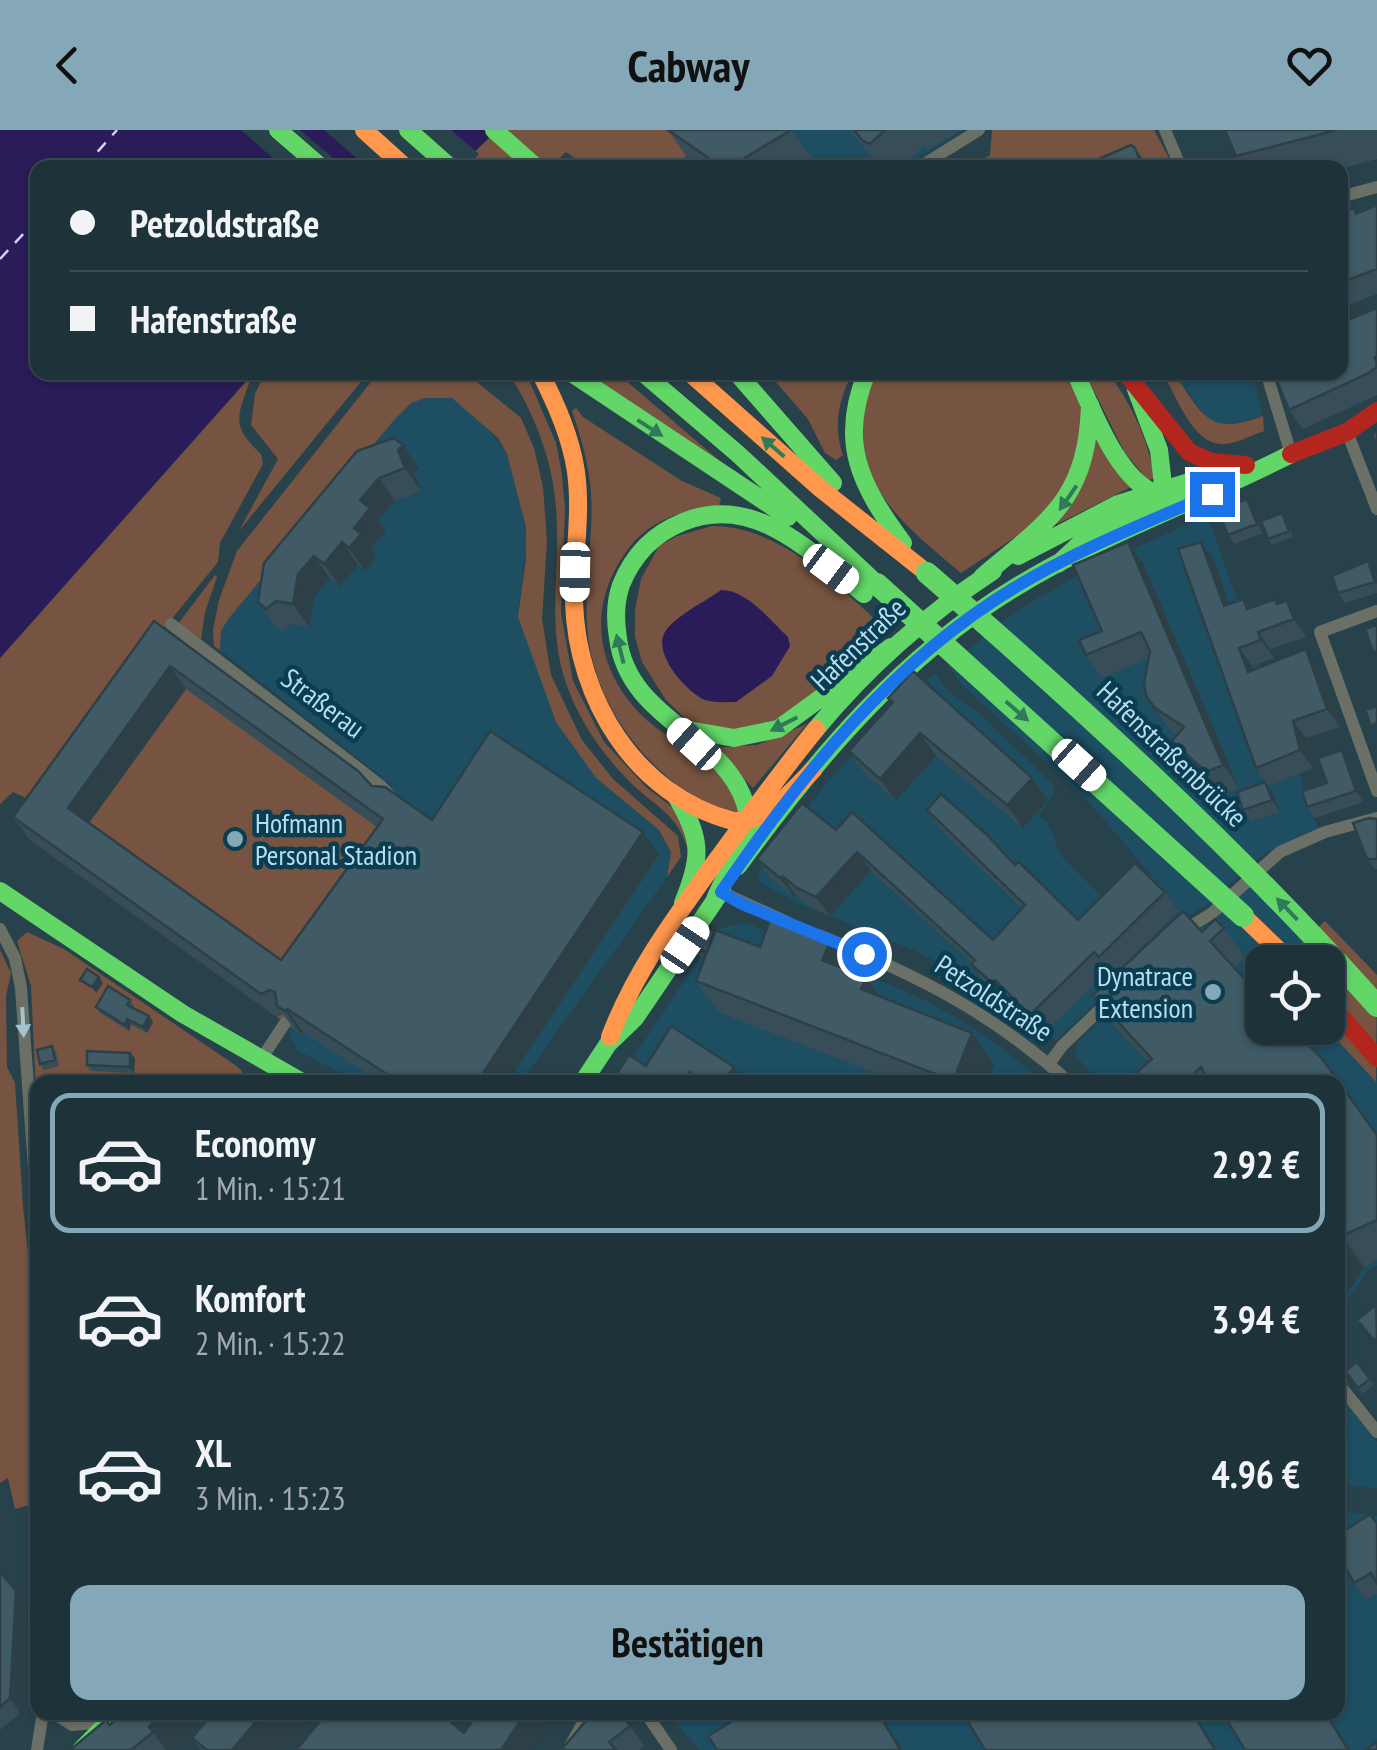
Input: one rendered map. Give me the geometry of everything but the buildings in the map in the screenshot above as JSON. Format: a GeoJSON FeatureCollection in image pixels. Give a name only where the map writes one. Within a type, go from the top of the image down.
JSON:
{"type":"FeatureCollection","features":[{"type":"Feature","properties":{"kind":"main road"},"geometry":{"type":"LineString","coordinates":[[278,130],[313,160]]}},
{"type":"Feature","properties":{"kind":"main road"},"geometry":{"type":"LineString","coordinates":[[364,130],[397,160]]}},
{"type":"Feature","properties":{"kind":"main road"},"geometry":{"type":"LineString","coordinates":[[408,130],[442,160]]}},
{"type":"Feature","properties":{"kind":"main road"},"geometry":{"type":"LineString","coordinates":[[494,130],[528,160]]}},
{"type":"Feature","properties":{"kind":"main road"},"geometry":{"type":"LineString","coordinates":[[544,380],[560,413],[576,474],[576,631],[589,686],[620,742],[676,796],[729,820],[746,819],[771,808],[813,770]]}},
{"type":"Feature","properties":{"kind":"main road"},"geometry":{"type":"LineString","coordinates":[[581,380],[833,546]]}},
{"type":"Feature","properties":{"kind":"main road"},"geometry":{"type":"LineString","coordinates":[[651,380],[738,454],[833,546],[871,589]]}},
{"type":"Feature","properties":{"kind":"main road"},"geometry":{"type":"LineString","coordinates":[[697,380],[874,532],[917,563]]}},
{"type":"Feature","properties":{"kind":"main road"},"geometry":{"type":"LineString","coordinates":[[743,380],[874,532]]}},
{"type":"Feature","properties":{"kind":"main road"},"geometry":{"type":"LineString","coordinates":[[864,380],[853,420],[857,465],[875,506],[917,563]]}},
{"type":"Feature","properties":{"kind":"main road"},"geometry":{"type":"LineString","coordinates":[[1079,380],[1128,470],[1158,492],[1212,494]]}},
{"type":"Feature","properties":{"kind":"main road"},"geometry":{"type":"LineString","coordinates":[[1131,381],[1180,444],[1196,456],[1211,462],[1246,465]]}},
{"type":"Feature","properties":{"kind":"main road"},"geometry":{"type":"LineString","coordinates":[[1058,564],[1087,538],[1146,509],[1158,492],[1162,461],[1131,381]]}},
{"type":"Feature","properties":{"kind":"main road"},"geometry":{"type":"LineString","coordinates":[[982,577],[1067,502],[1086,463],[1090,405]]}},
{"type":"Feature","properties":{"kind":"main road","name":"Hafenstraße"},"geometry":{"type":"LineString","coordinates":[[588,1075],[608,1044],[635,1018],[717,897],[813,770],[874,702],[941,640],[998,598],[1058,564],[1291,454],[1347,432],[1377,412]]}},
{"type":"Feature","properties":{"kind":"main road","name":"Hafenstraße"},"geometry":{"type":"LineString","coordinates":[[1347,432],[1377,428]]}},
{"type":"Feature","properties":{"kind":"main road","name":"Hafenstraße"},"geometry":{"type":"LineString","coordinates":[[608,1044],[619,1009],[684,903],[829,714],[891,647],[982,577],[1082,520],[1158,492],[1291,454]]}},
{"type":"Feature","properties":{"kind":"main road"},"geometry":{"type":"LineString","coordinates":[[717,897],[721,878],[747,837],[744,796],[730,774],[656,712],[630,679],[616,634],[616,608],[623,576],[636,554],[656,535],[695,518],[723,514],[752,519],[782,532],[871,589],[1149,828],[1273,945]]}},
{"type":"Feature","properties":{"kind":"main road","name":"Hafenstraßenbrücke"},"geometry":{"type":"LineString","coordinates":[[917,563],[1084,710],[1263,884],[1377,1006]]}},
{"type":"Feature","properties":{"kind":"main road"},"geometry":{"type":"LineString","coordinates":[[675,727],[734,738],[778,729],[891,647]]}},
{"type":"Feature","properties":{"kind":"main road"},"geometry":{"type":"LineString","coordinates":[[676,796],[693,824],[700,848],[698,866],[684,903]]}},
{"type":"Feature","properties":{"kind":"main road"},"geometry":{"type":"LineString","coordinates":[[0,891],[183,1014],[288,1075]]}},
{"type":"Feature","properties":{"kind":"main road"},"geometry":{"type":"LineString","coordinates":[[1345,1021],[1377,1058]]}},
{"type":"Feature","properties":{"kind":"main road"},"geometry":{"type":"LineString","coordinates":[[81,1750],[111,1720]]}},
{"type":"Feature","properties":{"kind":"street"},"geometry":{"type":"LineString","coordinates":[[931,160],[979,130]]}},
{"type":"Feature","properties":{"kind":"street"},"geometry":{"type":"LineString","coordinates":[[1165,130],[1178,160]]}},
{"type":"Feature","properties":{"kind":"street"},"geometry":{"type":"LineString","coordinates":[[1348,195],[1377,187]]}},
{"type":"Feature","properties":{"kind":"street"},"geometry":{"type":"LineString","coordinates":[[1268,380],[1291,454]]}},
{"type":"Feature","properties":{"kind":"street"},"geometry":{"type":"LineString","coordinates":[[1347,432],[1377,508]]}},
{"type":"Feature","properties":{"kind":"street"},"geometry":{"type":"LineString","coordinates":[[1377,612],[1320,632],[1377,790]]}},
{"type":"Feature","properties":{"kind":"street","name":"Straßerau"},"geometry":{"type":"LineString","coordinates":[[171,624],[381,786],[395,802]]}},
{"type":"Feature","properties":{"kind":"street"},"geometry":{"type":"LineString","coordinates":[[1170,943],[1212,913],[1280,852],[1325,832],[1377,818]]}},
{"type":"Feature","properties":{"kind":"street"},"geometry":{"type":"LineString","coordinates":[[717,897],[793,925]]}},
{"type":"Feature","properties":{"kind":"street"},"geometry":{"type":"LineString","coordinates":[[0,930],[15,958],[21,988],[30,1113]]}},
{"type":"Feature","properties":{"kind":"street","name":"Petzoldstraße"},"geometry":{"type":"LineString","coordinates":[[809,931],[941,989],[996,1023],[1061,1075]]}},
{"type":"Feature","properties":{"kind":"street"},"geometry":{"type":"LineString","coordinates":[[1048,1064],[1116,994]]}},
{"type":"Feature","properties":{"kind":"street"},"geometry":{"type":"LineString","coordinates":[[260,1061],[286,1022]]}},
{"type":"Feature","properties":{"kind":"street"},"geometry":{"type":"LineString","coordinates":[[1345,1392],[1377,1432]]}},
{"type":"Feature","properties":{"kind":"street"},"geometry":{"type":"LineString","coordinates":[[38,1750],[43,1720]]}},
{"type":"Feature","properties":{"kind":"street"},"geometry":{"type":"LineString","coordinates":[[64,1720],[72,1725],[93,1725],[105,1720]]}},
{"type":"Feature","properties":{"kind":"street"},"geometry":{"type":"LineString","coordinates":[[568,1750],[585,1720]]}},
{"type":"Feature","properties":{"kind":"street"},"geometry":{"type":"LineString","coordinates":[[650,1720],[671,1750]]}},
{"type":"Feature","properties":{"kind":"shaded area"},"geometry":{"type":"Polygon","coordinates":[[[0,130],[497,130],[465,160],[30,160],[30,380],[247,380],[0,658],[0,130]]]}},
{"type":"Feature","properties":{"kind":"shaded area"},"geometry":{"type":"Polygon","coordinates":[[[497,130],[731,130],[680,160],[577,160],[566,152],[557,160],[467,160],[497,130]]]}},
{"type":"Feature","properties":{"kind":"shaded area"},"geometry":{"type":"Polygon","coordinates":[[[731,130],[964,130],[914,160],[679,160],[731,130]]]}},
{"type":"Feature","properties":{"kind":"shaded area"},"geometry":{"type":"Polygon","coordinates":[[[992,130],[1154,130],[1170,160],[982,160],[990,155],[992,130]]]}},
{"type":"Feature","properties":{"kind":"shaded area"},"geometry":{"type":"Polygon","coordinates":[[[250,380],[240,409],[240,426],[261,454],[263,464],[220,543],[218,562],[26,798],[13,792],[0,804],[0,658],[250,380]]]}},
{"type":"Feature","properties":{"kind":"shaded area"},"geometry":{"type":"Polygon","coordinates":[[[262,380],[362,380],[239,531],[278,459],[251,425],[255,394],[262,380]]]}},
{"type":"Feature","properties":{"kind":"shaded area"},"geometry":{"type":"Polygon","coordinates":[[[372,380],[475,380],[521,418],[534,448],[543,487],[547,541],[542,619],[551,675],[582,740],[613,779],[678,836],[681,857],[667,877],[671,852],[659,830],[596,778],[556,722],[518,617],[526,527],[507,454],[498,438],[452,398],[425,398],[411,403],[395,419],[229,618],[221,631],[220,650],[214,646],[213,630],[237,551],[372,380]]]}},
{"type":"Feature","properties":{"kind":"shaded area"},"geometry":{"type":"Polygon","coordinates":[[[512,380],[529,380],[556,443],[565,509],[561,613],[573,681],[604,742],[646,787],[681,814],[689,853],[671,819],[627,779],[599,746],[566,683],[557,640],[554,491],[534,420],[512,380]]]}},
{"type":"Feature","properties":{"kind":"shaded area"},"geometry":{"type":"Polygon","coordinates":[[[595,380],[625,380],[721,462],[595,380]]]}},
{"type":"Feature","properties":{"kind":"shaded area"},"geometry":{"type":"Polygon","coordinates":[[[774,380],[850,380],[839,413],[843,455],[836,460],[825,453],[808,419],[774,380]]]}},
{"type":"Feature","properties":{"kind":"shaded area"},"geometry":{"type":"Polygon","coordinates":[[[1067,380],[1079,395],[1083,429],[1069,489],[1020,534],[961,573],[904,522],[876,484],[863,437],[871,381],[1067,380]]]}},
{"type":"Feature","properties":{"kind":"shaded area"},"geometry":{"type":"Polygon","coordinates":[[[1088,380],[1113,380],[1138,423],[1155,478],[1148,480],[1125,453],[1088,380]]]}},
{"type":"Feature","properties":{"kind":"shaded area"},"geometry":{"type":"Polygon","coordinates":[[[1167,380],[1179,380],[1200,411],[1218,423],[1245,422],[1263,416],[1264,431],[1240,441],[1214,443],[1187,418],[1167,380]]]}},
{"type":"Feature","properties":{"kind":"shaded area"},"geometry":{"type":"Polygon","coordinates":[[[1179,380],[1254,380],[1263,416],[1226,426],[1210,422],[1179,380]]]}},
{"type":"Feature","properties":{"kind":"shaded area"},"geometry":{"type":"Polygon","coordinates":[[[425,398],[452,398],[484,423],[507,454],[527,543],[518,617],[596,778],[659,830],[671,852],[667,877],[526,1075],[345,1075],[297,1050],[289,1035],[294,1009],[391,784],[220,650],[221,631],[229,618],[411,403],[425,398]]]}},
{"type":"Feature","properties":{"kind":"shaded area"},"geometry":{"type":"Polygon","coordinates":[[[576,408],[583,417],[682,481],[721,498],[719,506],[671,517],[634,541],[606,591],[602,634],[605,655],[623,693],[654,726],[722,775],[740,809],[734,815],[685,791],[647,758],[617,718],[596,673],[586,608],[591,493],[572,411],[576,408]]]}},
{"type":"Feature","properties":{"kind":"shaded area"},"geometry":{"type":"Polygon","coordinates":[[[1096,427],[1133,486],[1053,526],[1096,427]]]}},
{"type":"Feature","properties":{"kind":"shaded area"},"geometry":{"type":"Polygon","coordinates":[[[1207,515],[1318,828],[1259,857],[1056,1040],[955,971],[797,903],[761,883],[761,867],[829,780],[920,685],[936,674],[949,692],[975,710],[1052,783],[1054,794],[1039,816],[1048,823],[1061,856],[1115,910],[1150,873],[1086,799],[960,683],[949,666],[998,624],[1035,600],[1086,571],[1207,515]]]}},
{"type":"Feature","properties":{"kind":"shaded area"},"geometry":{"type":"Polygon","coordinates":[[[712,526],[761,536],[784,547],[828,578],[886,629],[807,705],[750,732],[692,725],[666,700],[642,662],[635,637],[641,579],[659,546],[677,536],[712,526]]]}},
{"type":"Feature","properties":{"kind":"shaded area"},"geometry":{"type":"Polygon","coordinates":[[[217,577],[205,612],[201,640],[177,625],[217,577]]]}},
{"type":"Feature","properties":{"kind":"shaded area"},"geometry":{"type":"Polygon","coordinates":[[[721,590],[740,595],[758,607],[788,637],[790,646],[772,676],[736,702],[709,701],[697,696],[673,671],[663,650],[662,641],[670,626],[721,590]]]}},
{"type":"Feature","properties":{"kind":"shaded area","name":"Hofmann Personal Stadion"},"geometry":{"type":"Polygon","coordinates":[[[170,644],[442,839],[301,1034],[29,839],[170,644]]]}},
{"type":"Feature","properties":{"kind":"shaded area"},"geometry":{"type":"Polygon","coordinates":[[[807,724],[753,788],[713,748],[757,745],[807,724]]]}},
{"type":"Feature","properties":{"kind":"shaded area"},"geometry":{"type":"Polygon","coordinates":[[[1263,871],[1317,928],[1299,945],[1245,945],[1245,1045],[1342,1045],[1377,1081],[1377,1265],[1368,1270],[1348,1300],[1345,1302],[1345,1075],[1093,1075],[1075,1055],[1078,1042],[1263,871]]]}},
{"type":"Feature","properties":{"kind":"shaded area"},"geometry":{"type":"Polygon","coordinates":[[[1325,921],[1377,975],[1376,1082],[1342,1045],[1345,1045],[1345,945],[1299,945],[1325,921]]]}},
{"type":"Feature","properties":{"kind":"shaded area"},"geometry":{"type":"Polygon","coordinates":[[[740,923],[752,925],[931,1003],[986,1036],[1036,1075],[622,1075],[720,929],[740,923]]]}},
{"type":"Feature","properties":{"kind":"shaded area"},"geometry":{"type":"Polygon","coordinates":[[[27,932],[64,949],[235,1065],[241,1075],[35,1075],[31,986],[17,941],[27,932]]]}},
{"type":"Feature","properties":{"kind":"shaded area"},"geometry":{"type":"Polygon","coordinates":[[[0,950],[11,973],[6,996],[7,1067],[15,1083],[30,1272],[30,1505],[15,1509],[8,1478],[0,1483],[0,950]]]}},
{"type":"Feature","properties":{"kind":"shaded area"},"geometry":{"type":"Polygon","coordinates":[[[1345,1402],[1377,1442],[1377,1488],[1345,1486],[1345,1402]]]}},
{"type":"Feature","properties":{"kind":"shaded area"},"geometry":{"type":"Polygon","coordinates":[[[1345,1512],[1377,1516],[1377,1750],[699,1750],[675,1720],[1345,1720],[1345,1512]]]}},
{"type":"Feature","properties":{"kind":"pier"},"geometry":{"type":"Polygon","coordinates":[[[241,130],[300,130],[336,160],[275,160],[241,130]]]}},
{"type":"Feature","properties":{"kind":"pier"},"geometry":{"type":"Polygon","coordinates":[[[324,130],[451,130],[479,154],[473,160],[359,160],[324,130]]]}},
{"type":"Feature","properties":{"kind":"ferry route"},"geometry":{"type":"LineString","coordinates":[[90,160],[117,130]]}},
{"type":"Feature","properties":{"kind":"ferry route"},"geometry":{"type":"LineString","coordinates":[[0,259],[30,227]]}},
{"type":"Feature","properties":{"kind":"traffic: fast"},"geometry":{"type":"LineString","coordinates":[[278,130],[313,160]]}},
{"type":"Feature","properties":{"kind":"traffic: fast"},"geometry":{"type":"LineString","coordinates":[[408,130],[442,160]]}},
{"type":"Feature","properties":{"kind":"traffic: fast"},"geometry":{"type":"LineString","coordinates":[[494,130],[528,160]]}},
{"type":"Feature","properties":{"kind":"traffic: fast"},"geometry":{"type":"LineString","coordinates":[[582,380],[788,517]]}},
{"type":"Feature","properties":{"kind":"traffic: fast"},"geometry":{"type":"LineString","coordinates":[[651,380],[738,454],[877,584]]}},
{"type":"Feature","properties":{"kind":"traffic: fast"},"geometry":{"type":"LineString","coordinates":[[743,380],[833,483]]}},
{"type":"Feature","properties":{"kind":"traffic: fast"},"geometry":{"type":"LineString","coordinates":[[864,380],[854,420],[858,462],[875,502],[903,543]]}},
{"type":"Feature","properties":{"kind":"traffic: fast"},"geometry":{"type":"LineString","coordinates":[[1079,380],[1107,441],[1143,486],[1170,497],[1212,493]]}},
{"type":"Feature","properties":{"kind":"traffic: fast"},"geometry":{"type":"LineString","coordinates":[[1058,564],[1087,537],[1149,506],[1163,485],[1159,450],[1136,389]]}},
{"type":"Feature","properties":{"kind":"traffic: fast"},"geometry":{"type":"LineString","coordinates":[[982,577],[1045,523],[1072,486],[1081,464],[1090,405]]}},
{"type":"Feature","properties":{"kind":"traffic: fast"},"geometry":{"type":"LineString","coordinates":[[738,866],[798,787],[864,712],[935,645],[975,614],[1083,550],[1291,454]]}},
{"type":"Feature","properties":{"kind":"traffic: fast"},"geometry":{"type":"LineString","coordinates":[[1018,556],[1118,504],[1240,466]]}},
{"type":"Feature","properties":{"kind":"traffic: fast"},"geometry":{"type":"LineString","coordinates":[[714,902],[747,829],[745,803],[734,779],[657,708],[625,666],[616,618],[619,591],[626,574],[645,547],[672,527],[709,515],[734,515],[781,532],[864,594]]}},
{"type":"Feature","properties":{"kind":"traffic: fast"},"geometry":{"type":"LineString","coordinates":[[816,729],[899,643],[993,571]]}},
{"type":"Feature","properties":{"kind":"traffic: fast"},"geometry":{"type":"LineString","coordinates":[[927,573],[1159,782],[1377,1006]]}},
{"type":"Feature","properties":{"kind":"traffic: fast"},"geometry":{"type":"LineString","coordinates":[[877,584],[1243,916]]}},
{"type":"Feature","properties":{"kind":"traffic: fast"},"geometry":{"type":"LineString","coordinates":[[683,729],[734,738],[778,729],[891,647]]}},
{"type":"Feature","properties":{"kind":"traffic: fast"},"geometry":{"type":"LineString","coordinates":[[676,796],[691,824],[696,848],[694,873],[683,903]]}},
{"type":"Feature","properties":{"kind":"traffic: fast"},"geometry":{"type":"LineString","coordinates":[[588,1075],[608,1044],[635,1018],[722,890]]}},
{"type":"Feature","properties":{"kind":"traffic: fast"},"geometry":{"type":"LineString","coordinates":[[0,891],[183,1014],[290,1075]]}},
{"type":"Feature","properties":{"kind":"traffic: fast"},"geometry":{"type":"LineString","coordinates":[[81,1750],[110,1720]]}},
{"type":"Feature","properties":{"kind":"traffic: slow"},"geometry":{"type":"LineString","coordinates":[[364,130],[397,160]]}},
{"type":"Feature","properties":{"kind":"traffic: slow"},"geometry":{"type":"LineString","coordinates":[[544,380],[571,446],[576,472],[574,602],[578,638],[586,673],[618,738],[640,766],[667,789],[698,808],[733,821],[768,812],[813,770]]}},
{"type":"Feature","properties":{"kind":"traffic: slow"},"geometry":{"type":"LineString","coordinates":[[698,380],[821,489],[927,573]]}},
{"type":"Feature","properties":{"kind":"traffic: slow"},"geometry":{"type":"LineString","coordinates":[[610,1037],[631,991],[670,926],[816,729]]}},
{"type":"Feature","properties":{"kind":"traffic: slow"},"geometry":{"type":"LineString","coordinates":[[1243,916],[1273,945]]}},
{"type":"Feature","properties":{"kind":"traffic: jam"},"geometry":{"type":"LineString","coordinates":[[1131,380],[1189,452],[1211,462],[1246,465]]}},
{"type":"Feature","properties":{"kind":"traffic: jam"},"geometry":{"type":"LineString","coordinates":[[1291,454],[1347,432],[1377,411]]}},
{"type":"Feature","properties":{"kind":"traffic: jam"},"geometry":{"type":"LineString","coordinates":[[1345,1021],[1377,1058]]}},
{"type":"Feature","properties":{"kind":"place","name":"Hofmann Personal Stadion"},"geometry":{"type":"Point","coordinates":[235,839]}},
{"type":"Feature","properties":{"kind":"place","name":"Dynatrace Extension"},"geometry":{"type":"Point","coordinates":[1213,992]}},
{"type":"Feature","properties":{"kind":"route"},"geometry":{"type":"LineString","coordinates":[[864,954],[721,892],[772,821],[846,732],[955,628],[1014,588],[1090,547],[1212,494]]}}]}
